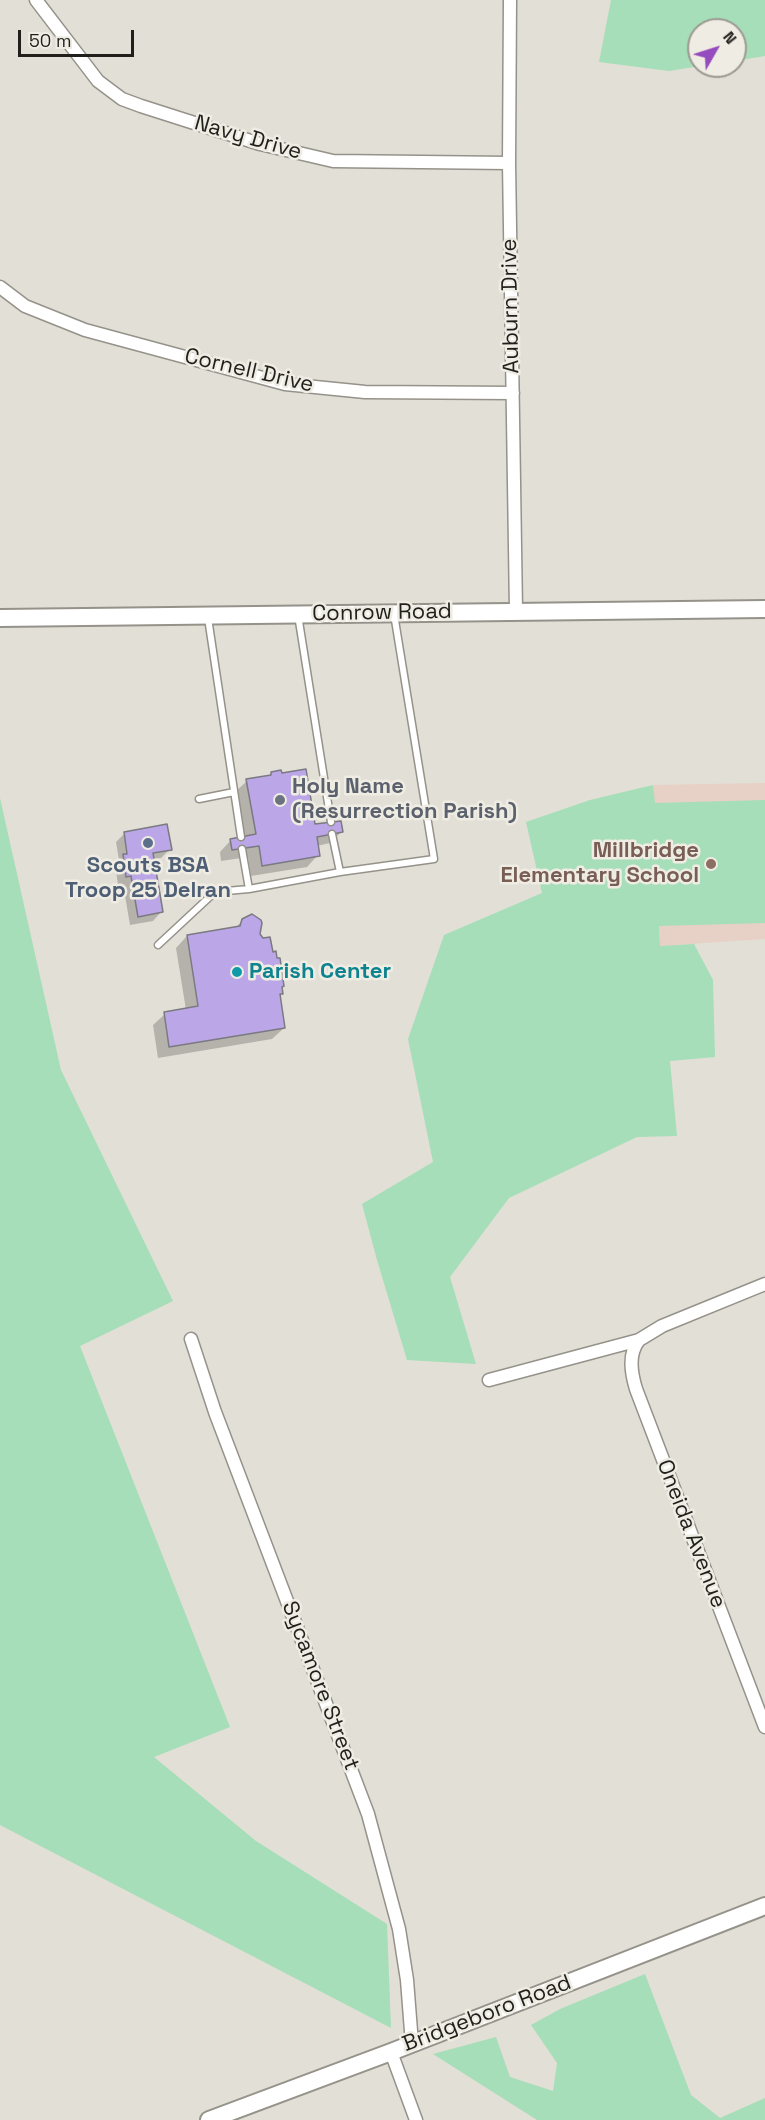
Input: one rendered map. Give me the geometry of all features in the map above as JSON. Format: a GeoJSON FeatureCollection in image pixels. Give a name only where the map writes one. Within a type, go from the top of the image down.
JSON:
{"type":"FeatureCollection","features":[{"type":"Feature","properties":{"kind":"street","name":"Navy Drive"},"geometry":{"type":"LineString","coordinates":[[36,0],[98,81],[122,99],[141,106],[260,144],[333,161],[509,163]]}},
{"type":"Feature","properties":{"kind":"street","name":"Auburn Drive"},"geometry":{"type":"LineString","coordinates":[[510,0],[509,163],[516,611]]}},
{"type":"Feature","properties":{"kind":"street","name":"Cornell Drive"},"geometry":{"type":"LineString","coordinates":[[0,287],[25,306],[85,330],[285,384],[365,392],[513,393]]}},
{"type":"Feature","properties":{"kind":"street","name":"Conrow Road"},"geometry":{"type":"LineString","coordinates":[[0,618],[765,609]]}},
{"type":"Feature","properties":{"kind":"street"},"geometry":{"type":"LineString","coordinates":[[489,1380],[639,1340],[662,1326],[765,1284]]}},
{"type":"Feature","properties":{"kind":"street","name":"Sycamore Street"},"geometry":{"type":"LineString","coordinates":[[191,1339],[215,1412],[368,1814],[399,1929],[407,1980],[412,2044]]}},
{"type":"Feature","properties":{"kind":"street","name":"Oneida Avenue"},"geometry":{"type":"LineString","coordinates":[[639,1340],[634,1345],[632,1354],[632,1375],[636,1389],[765,1727]]}},
{"type":"Feature","properties":{"kind":"street","name":"Bridgeboro Road"},"geometry":{"type":"LineString","coordinates":[[209,2120],[227,2117],[765,1906]]}},
{"type":"Feature","properties":{"kind":"street"},"geometry":{"type":"LineString","coordinates":[[391,2052],[416,2120]]}},
{"type":"Feature","properties":{"kind":"lane"},"geometry":{"type":"LineString","coordinates":[[158,945],[215,892],[249,889],[340,872],[434,859],[394,613]]}},
{"type":"Feature","properties":{"kind":"lane"},"geometry":{"type":"LineString","coordinates":[[298,614],[331,822]]}},
{"type":"Feature","properties":{"kind":"lane"},"geometry":{"type":"LineString","coordinates":[[207,615],[241,837]]}},
{"type":"Feature","properties":{"kind":"lane"},"geometry":{"type":"LineString","coordinates":[[199,799],[234,792]]}},
{"type":"Feature","properties":{"kind":"lane"},"geometry":{"type":"LineString","coordinates":[[332,834],[340,872]]}},
{"type":"Feature","properties":{"kind":"lane"},"geometry":{"type":"LineString","coordinates":[[242,849],[249,889]]}},
{"type":"Feature","properties":{"kind":"shaded area","name":"Millbridge Elementary School"},"geometry":{"type":"Polygon","coordinates":[[[765,783],[765,939],[660,946],[653,785],[765,783]]]}},
{"type":"Feature","properties":{"kind":"green space"},"geometry":{"type":"Polygon","coordinates":[[[611,0],[765,0],[765,56],[747,59],[747,18],[687,18],[687,68],[669,71],[599,62],[611,0]]]}},
{"type":"Feature","properties":{"kind":"green space"},"geometry":{"type":"Polygon","coordinates":[[[653,785],[655,803],[765,800],[765,923],[659,926],[660,946],[694,944],[713,980],[715,1057],[670,1061],[677,1136],[637,1137],[509,1198],[450,1277],[476,1364],[407,1360],[362,1204],[433,1162],[408,1039],[444,935],[542,893],[526,822],[590,800],[653,785]]]}},
{"type":"Feature","properties":{"kind":"green space"},"geometry":{"type":"Polygon","coordinates":[[[0,798],[61,1070],[173,1301],[80,1346],[230,1727],[154,1757],[256,1841],[387,1924],[391,2028],[0,1825],[0,798]]]}},
{"type":"Feature","properties":{"kind":"green space"},"geometry":{"type":"Polygon","coordinates":[[[645,1974],[691,2095],[720,2118],[765,2098],[765,2120],[537,2120],[433,2054],[496,2037],[510,2077],[553,2091],[557,2063],[531,2025],[560,2009],[645,1974]]]}},
{"type":"Feature","properties":{"kind":"building","name":"Holy Name (Resurrection Parish)"},"geometry":{"type":"Polygon","coordinates":[[[306,769],[315,824],[341,821],[343,832],[317,837],[320,856],[262,866],[259,846],[232,850],[230,839],[256,834],[246,779],[271,775],[271,772],[281,770],[282,773],[306,769]]]}},
{"type":"Feature","properties":{"kind":"building"},"geometry":{"type":"Polygon","coordinates":[[[167,824],[172,850],[153,853],[163,912],[138,917],[131,876],[126,877],[123,854],[127,854],[124,832],[167,824]]]}},
{"type":"Feature","properties":{"kind":"building","name":"Parish Center"},"geometry":{"type":"Polygon","coordinates":[[[252,914],[261,920],[260,934],[263,938],[270,937],[273,952],[276,951],[277,958],[280,958],[284,986],[282,987],[283,994],[280,994],[285,1028],[169,1047],[164,1012],[198,1006],[187,935],[240,926],[242,919],[252,914]]]}},
{"type":"Feature","properties":{"kind":"place","name":"Holy Name (Resurrection Parish)"},"geometry":{"type":"Point","coordinates":[280,800]}},
{"type":"Feature","properties":{"kind":"place","name":"Scouts BSA Troop 25 Delran"},"geometry":{"type":"Point","coordinates":[148,843]}},
{"type":"Feature","properties":{"kind":"place","name":"Millbridge Elementary School"},"geometry":{"type":"Point","coordinates":[711,864]}},
{"type":"Feature","properties":{"kind":"place","name":"Parish Center"},"geometry":{"type":"Point","coordinates":[237,972]}}]}
